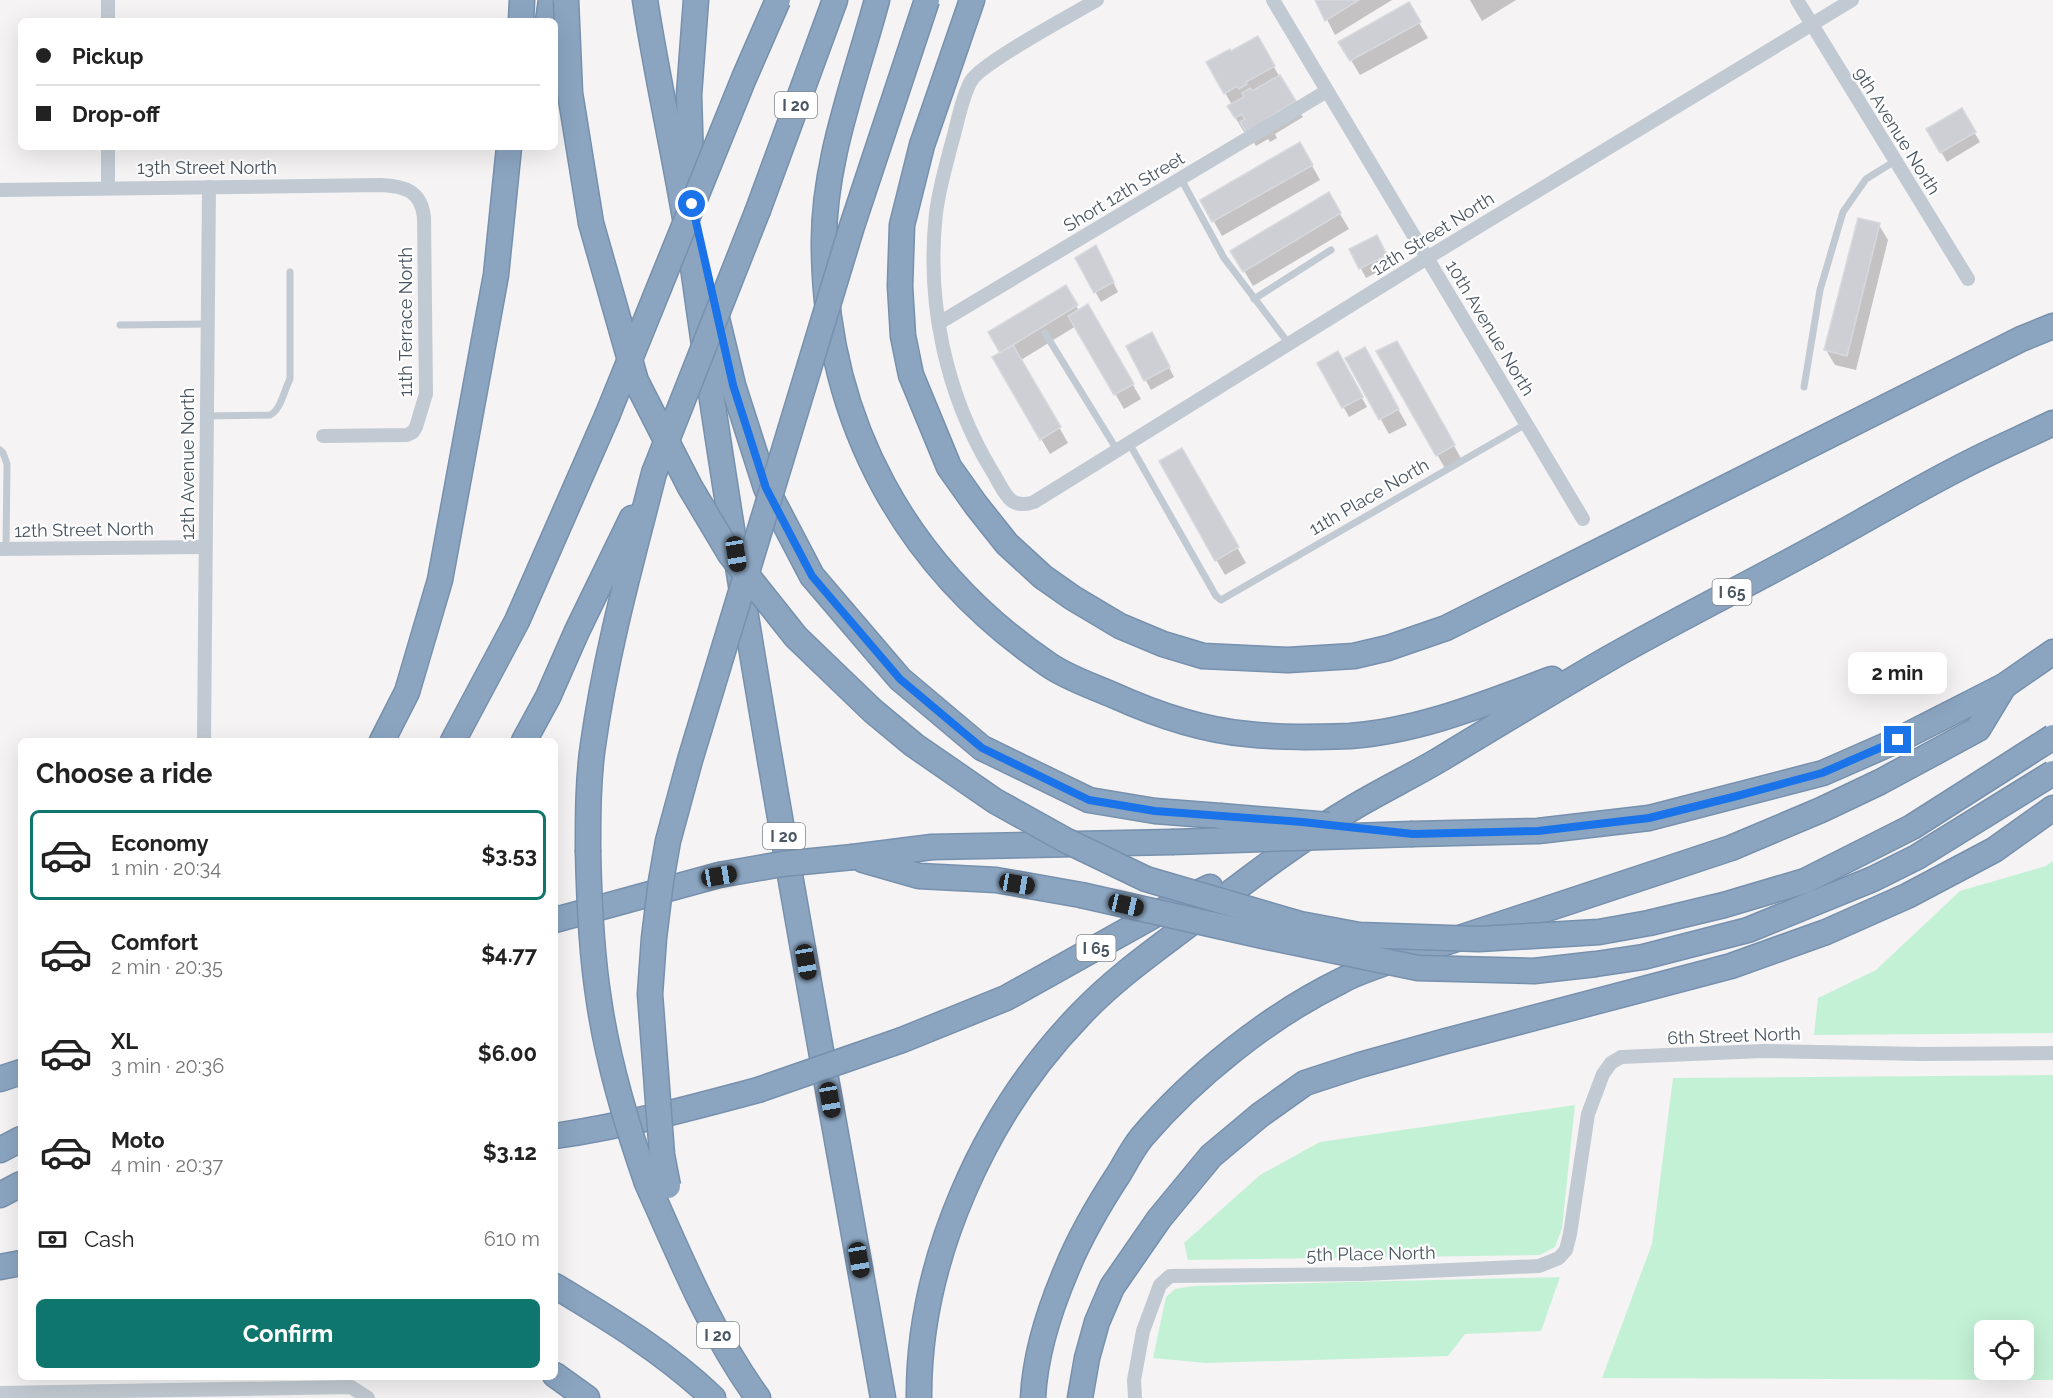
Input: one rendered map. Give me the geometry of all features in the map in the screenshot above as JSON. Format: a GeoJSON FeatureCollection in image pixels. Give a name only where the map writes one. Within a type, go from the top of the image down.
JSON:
{"type":"FeatureCollection","features":[{"type":"Feature","properties":{"kind":"highway"},"geometry":{"type":"LineString","coordinates":[[521,18],[522,0]]}},
{"type":"Feature","properties":{"kind":"highway"},"geometry":{"type":"LineString","coordinates":[[548,18],[551,0]]}},
{"type":"Feature","properties":{"kind":"highway"},"geometry":{"type":"LineString","coordinates":[[566,0],[570,93],[591,224],[636,381],[690,488],[730,554],[796,637],[873,711],[914,746],[995,801],[1066,841],[1146,879],[1300,924],[1359,935],[1479,939],[1599,932],[1724,905],[1805,881],[1912,827],[2053,737]]}},
{"type":"Feature","properties":{"kind":"highway"},"geometry":{"type":"LineString","coordinates":[[645,0],[693,272]]}},
{"type":"Feature","properties":{"kind":"highway","name":"I 20"},"geometry":{"type":"LineString","coordinates":[[696,0],[689,95],[693,272],[714,419],[768,744],[883,1398]]}},
{"type":"Feature","properties":{"kind":"highway"},"geometry":{"type":"LineString","coordinates":[[455,738],[517,621],[607,416],[778,0]]}},
{"type":"Feature","properties":{"kind":"highway","name":"I 20"},"geometry":{"type":"LineString","coordinates":[[758,1398],[741,1374],[713,1325],[685,1269],[647,1183],[619,1096],[599,1003],[589,907],[588,799],[592,747],[602,688],[615,625],[654,473],[758,210],[835,0]]}},
{"type":"Feature","properties":{"kind":"highway"},"geometry":{"type":"LineString","coordinates":[[877,0],[834,154],[825,208],[826,293],[832,338],[843,389],[857,430],[880,479],[904,522],[967,599],[1052,667],[1148,711],[1196,725],[1246,734],[1303,737],[1401,729],[1472,708],[1611,657]]}},
{"type":"Feature","properties":{"kind":"highway"},"geometry":{"type":"LineString","coordinates":[[685,1269],[670,1207],[662,1155],[650,994],[654,938],[666,851],[690,760],[852,226],[927,0]]}},
{"type":"Feature","properties":{"kind":"highway"},"geometry":{"type":"LineString","coordinates":[[972,0],[922,145],[902,225],[900,286],[903,336],[911,375],[949,467],[1007,544],[1044,577],[1073,598],[1120,626],[1163,645],[1203,656],[1288,660],[1354,656],[1388,648],[1446,628],[2021,339],[2053,326]]}},
{"type":"Feature","properties":{"kind":"highway"},"geometry":{"type":"LineString","coordinates":[[384,738],[406,693],[440,580],[496,275],[509,150]]}},
{"type":"Feature","properties":{"kind":"highway"},"geometry":{"type":"LineString","coordinates":[[496,275],[516,204],[525,150]]}},
{"type":"Feature","properties":{"kind":"highway"},"geometry":{"type":"LineString","coordinates":[[692,204],[733,385],[766,488],[812,576],[900,679],[982,748],[1089,800],[1155,811],[1302,822],[1413,834]]}},
{"type":"Feature","properties":{"kind":"highway","name":"I 65"},"geometry":{"type":"LineString","coordinates":[[558,1136],[666,1115],[758,1090],[902,1040],[1006,998],[1176,903],[1288,850],[1355,806],[1435,762],[1611,657],[1878,514],[1960,467],[2053,423]]}},
{"type":"Feature","properties":{"kind":"highway"},"geometry":{"type":"LineString","coordinates":[[526,738],[548,697],[577,631],[654,473]]}},
{"type":"Feature","properties":{"kind":"highway"},"geometry":{"type":"LineString","coordinates":[[558,919],[719,876],[782,864],[932,847],[1538,831],[1638,819],[1822,773],[1898,740],[2004,686],[2053,652]]}},
{"type":"Feature","properties":{"kind":"highway"},"geometry":{"type":"LineString","coordinates":[[1033,1398],[1034,1381],[1050,1310],[1075,1247],[1093,1214],[1141,1139],[1187,1089],[1246,1041],[1295,1007],[1341,980],[1387,962],[1731,848],[1880,783],[1978,729],[2004,686]]}},
{"type":"Feature","properties":{"kind":"highway"},"geometry":{"type":"LineString","coordinates":[[852,857],[919,876],[996,880],[1081,895],[1418,968],[1534,971],[1643,957],[1748,930],[1873,879],[1917,857],[2053,773]]}},
{"type":"Feature","properties":{"kind":"highway"},"geometry":{"type":"LineString","coordinates":[[1080,1398],[1087,1358],[1104,1305],[1112,1287],[1159,1219],[1210,1156],[1260,1115],[1305,1083],[1446,1041],[1731,966],[1826,932],[1907,896],[1994,850],[2053,808]]}},
{"type":"Feature","properties":{"kind":"highway"},"geometry":{"type":"LineString","coordinates":[[919,1398],[925,1328],[936,1268],[957,1209],[986,1146],[1012,1101],[1048,1051],[1079,1015],[1107,989],[1140,961],[1288,850]]}},
{"type":"Feature","properties":{"kind":"highway"},"geometry":{"type":"LineString","coordinates":[[0,1079],[18,1073]]}},
{"type":"Feature","properties":{"kind":"highway"},"geometry":{"type":"LineString","coordinates":[[0,1150],[18,1141]]}},
{"type":"Feature","properties":{"kind":"highway"},"geometry":{"type":"LineString","coordinates":[[0,1158],[18,1158]]}},
{"type":"Feature","properties":{"kind":"highway"},"geometry":{"type":"LineString","coordinates":[[0,1195],[18,1186]]}},
{"type":"Feature","properties":{"kind":"highway"},"geometry":{"type":"LineString","coordinates":[[0,1267],[18,1264]]}},
{"type":"Feature","properties":{"kind":"highway"},"geometry":{"type":"LineString","coordinates":[[558,1288],[632,1334],[691,1378],[713,1398]]}},
{"type":"Feature","properties":{"kind":"highway"},"geometry":{"type":"LineString","coordinates":[[558,1377],[587,1398]]}},
{"type":"Feature","properties":{"kind":"street"},"geometry":{"type":"LineString","coordinates":[[108,0],[108,18]]}},
{"type":"Feature","properties":{"kind":"street"},"geometry":{"type":"LineString","coordinates":[[939,323],[936,311],[934,260],[936,213],[947,160],[970,81],[981,69],[1097,0]]}},
{"type":"Feature","properties":{"kind":"street","name":"10th Avenue North"},"geometry":{"type":"LineString","coordinates":[[1273,0],[1583,519]]}},
{"type":"Feature","properties":{"kind":"street","name":"9th Avenue North"},"geometry":{"type":"LineString","coordinates":[[1797,0],[1968,279]]}},
{"type":"Feature","properties":{"kind":"street","name":"12th Street North"},"geometry":{"type":"LineString","coordinates":[[939,323],[944,355],[952,382],[966,422],[980,452],[1011,502],[1021,505],[1034,502],[1427,258],[1852,0]]}},
{"type":"Feature","properties":{"kind":"street","name":"Short 12th Street"},"geometry":{"type":"LineString","coordinates":[[939,323],[1328,92]]}},
{"type":"Feature","properties":{"kind":"street"},"geometry":{"type":"LineString","coordinates":[[108,150],[108,187]]}},
{"type":"Feature","properties":{"kind":"street","name":"13th Street North"},"geometry":{"type":"LineString","coordinates":[[0,190],[381,185],[402,187],[413,193]]}},
{"type":"Feature","properties":{"kind":"street","name":"12th Avenue North"},"geometry":{"type":"LineString","coordinates":[[204,738],[209,187]]}},
{"type":"Feature","properties":{"kind":"street","name":"11th Terrace North"},"geometry":{"type":"LineString","coordinates":[[323,436],[393,436],[413,432],[426,393],[424,217],[422,205],[413,193]]}},
{"type":"Feature","properties":{"kind":"street","name":"12th Street North"},"geometry":{"type":"LineString","coordinates":[[3,549],[205,547]]}},
{"type":"Feature","properties":{"kind":"street","name":"6th Street North"},"geometry":{"type":"LineString","coordinates":[[1566,1250],[1588,1113],[1603,1074],[1611,1063],[1621,1057],[1763,1051],[1922,1054],[2053,1053]]}},
{"type":"Feature","properties":{"kind":"street","name":"5th Place North"},"geometry":{"type":"LineString","coordinates":[[1135,1398],[1134,1380],[1143,1330],[1160,1285],[1170,1276],[1362,1274],[1539,1266],[1559,1258],[1566,1250]]}},
{"type":"Feature","properties":{"kind":"street"},"geometry":{"type":"LineString","coordinates":[[0,1393],[204,1393],[351,1387],[368,1398]]}},
{"type":"Feature","properties":{"kind":"lane"},"geometry":{"type":"LineString","coordinates":[[1804,387],[1820,290],[1843,212],[1866,179],[1895,161]]}},
{"type":"Feature","properties":{"kind":"lane"},"geometry":{"type":"LineString","coordinates":[[1181,179],[1224,258],[1290,344]]}},
{"type":"Feature","properties":{"kind":"lane"},"geometry":{"type":"LineString","coordinates":[[1254,299],[1330,250]]}},
{"type":"Feature","properties":{"kind":"lane"},"geometry":{"type":"LineString","coordinates":[[206,416],[270,415],[279,408],[283,392],[290,379],[290,272]]}},
{"type":"Feature","properties":{"kind":"lane"},"geometry":{"type":"LineString","coordinates":[[120,325],[207,324]]}},
{"type":"Feature","properties":{"kind":"lane"},"geometry":{"type":"LineString","coordinates":[[1045,333],[1123,447]]}},
{"type":"Feature","properties":{"kind":"lane","name":"11th Place North"},"geometry":{"type":"LineString","coordinates":[[1123,447],[1216,596],[1221,600],[1526,424]]}},
{"type":"Feature","properties":{"kind":"lane"},"geometry":{"type":"LineString","coordinates":[[0,450],[7,464],[3,549]]}},
{"type":"Feature","properties":{"kind":"green space"},"geometry":{"type":"Polygon","coordinates":[[[2053,861],[2053,1033],[1814,1035],[1818,998],[1876,970],[1960,891],[2046,866],[2053,861]]]}},
{"type":"Feature","properties":{"kind":"green space"},"geometry":{"type":"Polygon","coordinates":[[[2053,1075],[2053,1380],[2034,1380],[2034,1320],[1974,1320],[1974,1380],[1602,1378],[1652,1244],[1673,1078],[2053,1075]]]}},
{"type":"Feature","properties":{"kind":"green space"},"geometry":{"type":"Polygon","coordinates":[[[1575,1105],[1562,1228],[1555,1247],[1540,1255],[1188,1260],[1184,1243],[1260,1175],[1320,1142],[1575,1105]]]}},
{"type":"Feature","properties":{"kind":"green space"},"geometry":{"type":"Polygon","coordinates":[[[1560,1277],[1541,1331],[1465,1334],[1448,1356],[1205,1363],[1153,1358],[1166,1297],[1175,1289],[1193,1286],[1560,1277]]]}},
{"type":"Feature","properties":{"kind":"building"},"geometry":{"type":"Polygon","coordinates":[[[1315,0],[1359,0],[1325,21],[1315,0]]]}},
{"type":"Feature","properties":{"kind":"building"},"geometry":{"type":"Polygon","coordinates":[[[1409,2],[1421,22],[1350,61],[1338,42],[1409,2]]]}},
{"type":"Feature","properties":{"kind":"building"},"geometry":{"type":"Polygon","coordinates":[[[1258,36],[1275,66],[1246,82],[1247,84],[1239,89],[1237,86],[1224,94],[1206,62],[1258,36]]]}},
{"type":"Feature","properties":{"kind":"building"},"geometry":{"type":"Polygon","coordinates":[[[1280,75],[1296,101],[1268,118],[1270,122],[1246,132],[1240,122],[1245,119],[1242,114],[1235,118],[1227,106],[1244,97],[1242,93],[1250,88],[1252,91],[1280,75]]]}},
{"type":"Feature","properties":{"kind":"building"},"geometry":{"type":"Polygon","coordinates":[[[1962,108],[1976,132],[1940,153],[1926,129],[1962,108]]]}},
{"type":"Feature","properties":{"kind":"building"},"geometry":{"type":"Polygon","coordinates":[[[1300,142],[1313,165],[1212,222],[1200,200],[1300,142]]]}},
{"type":"Feature","properties":{"kind":"building"},"geometry":{"type":"Polygon","coordinates":[[[1329,192],[1341,213],[1243,272],[1230,251],[1329,192]]]}},
{"type":"Feature","properties":{"kind":"building"},"geometry":{"type":"Polygon","coordinates":[[[1858,218],[1880,223],[1847,356],[1824,350],[1858,218]]]}},
{"type":"Feature","properties":{"kind":"building"},"geometry":{"type":"Polygon","coordinates":[[[1377,235],[1387,255],[1359,269],[1349,249],[1377,235]]]}},
{"type":"Feature","properties":{"kind":"building"},"geometry":{"type":"Polygon","coordinates":[[[1096,245],[1114,282],[1094,293],[1075,258],[1096,245]]]}},
{"type":"Feature","properties":{"kind":"building"},"geometry":{"type":"Polygon","coordinates":[[[1066,285],[1078,305],[1000,353],[988,332],[1066,285]]]}},
{"type":"Feature","properties":{"kind":"building"},"geometry":{"type":"Polygon","coordinates":[[[1088,304],[1134,384],[1114,395],[1068,316],[1088,304]]]}},
{"type":"Feature","properties":{"kind":"building"},"geometry":{"type":"Polygon","coordinates":[[[1152,332],[1170,367],[1144,381],[1126,346],[1152,332]]]}},
{"type":"Feature","properties":{"kind":"building"},"geometry":{"type":"Polygon","coordinates":[[[1397,341],[1455,445],[1436,456],[1376,351],[1397,341]]]}},
{"type":"Feature","properties":{"kind":"building"},"geometry":{"type":"Polygon","coordinates":[[[1013,345],[1061,427],[1040,440],[992,357],[1013,345]]]}},
{"type":"Feature","properties":{"kind":"building"},"geometry":{"type":"Polygon","coordinates":[[[1365,347],[1399,409],[1379,420],[1345,358],[1365,347]]]}},
{"type":"Feature","properties":{"kind":"building"},"geometry":{"type":"Polygon","coordinates":[[[1338,351],[1363,397],[1342,408],[1317,363],[1338,351]]]}},
{"type":"Feature","properties":{"kind":"building"},"geometry":{"type":"Polygon","coordinates":[[[1182,448],[1239,547],[1215,561],[1159,461],[1182,448]]]}},
{"type":"Feature","properties":{"kind":"route"},"geometry":{"type":"LineString","coordinates":[[692,204],[733,385],[766,488],[812,576],[900,679],[982,748],[1089,800],[1155,811],[1302,822],[1413,834],[1538,831],[1649,818],[1737,796],[1822,773],[1898,740]]}}]}
